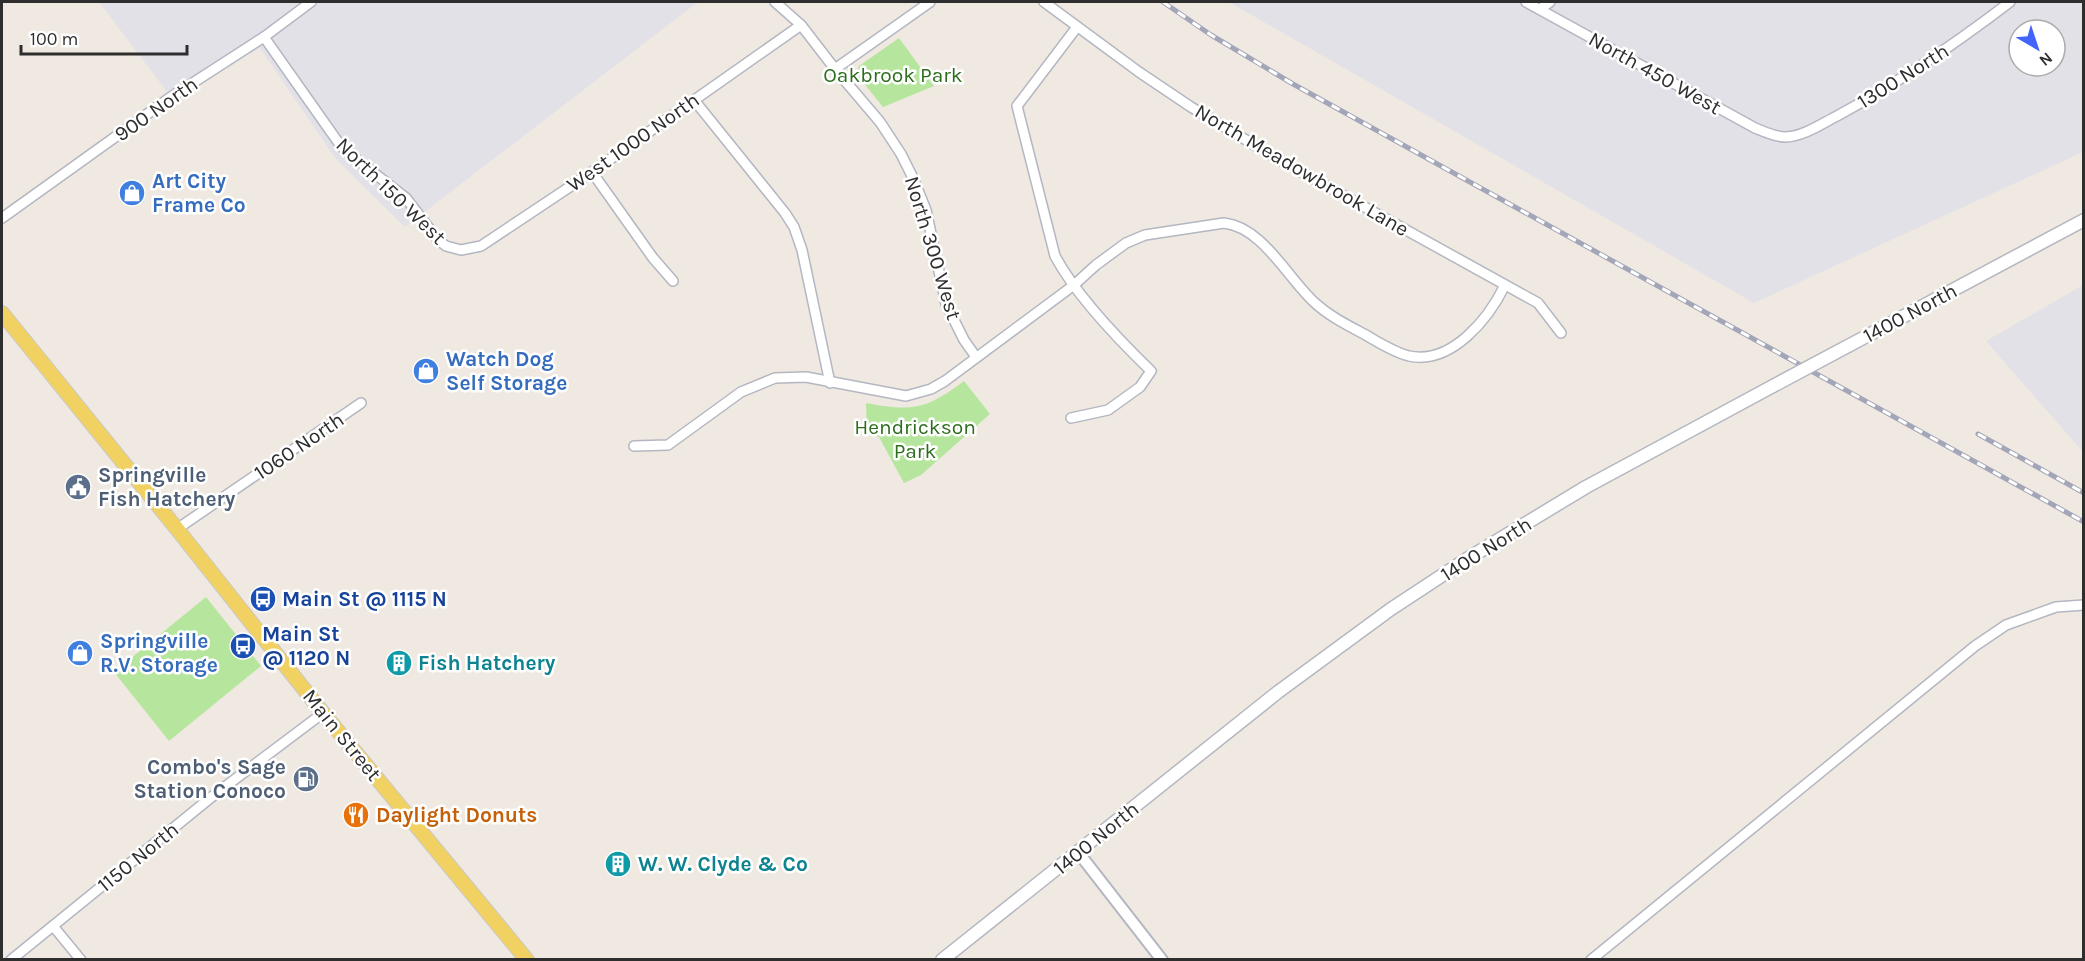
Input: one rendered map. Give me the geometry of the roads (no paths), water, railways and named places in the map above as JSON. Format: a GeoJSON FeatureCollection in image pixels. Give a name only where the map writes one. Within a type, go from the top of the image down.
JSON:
{"type":"FeatureCollection","features":[{"type":"Feature","properties":{"kind":"main road","name":"1400 North"},"geometry":{"type":"LineString","coordinates":[[942,960],[1278,692],[1391,609],[1467,559],[1586,487],[2084,220]]}},
{"type":"Feature","properties":{"kind":"main road","name":"Main Street"},"geometry":{"type":"LineString","coordinates":[[2,314],[323,713],[527,960]]}},
{"type":"Feature","properties":{"kind":"street","name":"900 North"},"geometry":{"type":"LineString","coordinates":[[2,218],[171,97],[264,37],[310,2]]}},
{"type":"Feature","properties":{"kind":"street","name":"North 300 West"},"geometry":{"type":"LineString","coordinates":[[776,2],[801,25],[880,122],[914,177],[926,210],[946,304],[964,340],[976,357]]}},
{"type":"Feature","properties":{"kind":"street"},"geometry":{"type":"LineString","coordinates":[[836,69],[930,2]]}},
{"type":"Feature","properties":{"kind":"street","name":"North Meadowbrook Lane"},"geometry":{"type":"LineString","coordinates":[[1044,2],[1191,107],[1276,158],[1538,303],[1562,333]]}},
{"type":"Feature","properties":{"kind":"street","name":"North 450 West"},"geometry":{"type":"LineString","coordinates":[[1526,2],[1755,128],[1777,136],[1788,137]]}},
{"type":"Feature","properties":{"kind":"street"},"geometry":{"type":"LineString","coordinates":[[1540,9],[1550,2]]}},
{"type":"Feature","properties":{"kind":"street","name":"1300 North"},"geometry":{"type":"LineString","coordinates":[[1788,137],[1817,126],[1882,91],[1950,46],[2010,2]]}},
{"type":"Feature","properties":{"kind":"street","name":"West 1000 North"},"geometry":{"type":"LineString","coordinates":[[461,250],[482,246],[592,172],[801,25]]}},
{"type":"Feature","properties":{"kind":"street"},"geometry":{"type":"LineString","coordinates":[[1071,418],[1108,410],[1140,387],[1151,371],[1128,349],[1074,285],[1055,256],[1017,106],[1077,27]]}},
{"type":"Feature","properties":{"kind":"street","name":"North 150 West"},"geometry":{"type":"LineString","coordinates":[[264,37],[346,151],[406,198],[438,240],[446,246],[461,250]]}},
{"type":"Feature","properties":{"kind":"street"},"geometry":{"type":"LineString","coordinates":[[694,100],[794,227],[802,250],[830,383]]}},
{"type":"Feature","properties":{"kind":"street"},"geometry":{"type":"LineString","coordinates":[[592,172],[653,258],[674,281]]}},
{"type":"Feature","properties":{"kind":"street"},"geometry":{"type":"LineString","coordinates":[[634,446],[668,445],[741,392],[775,378],[806,377],[906,396],[931,389],[1074,285],[1114,251],[1145,235],[1224,223],[1244,228],[1258,239],[1314,302],[1333,317],[1392,350],[1410,356],[1442,353],[1482,322],[1498,300],[1505,285]]}},
{"type":"Feature","properties":{"kind":"street","name":"1060 North"},"geometry":{"type":"LineString","coordinates":[[177,529],[361,403]]}},
{"type":"Feature","properties":{"kind":"street"},"geometry":{"type":"LineString","coordinates":[[1590,960],[1956,660],[2006,625],[2056,607],[2084,605]]}},
{"type":"Feature","properties":{"kind":"street","name":"1150 North"},"geometry":{"type":"LineString","coordinates":[[11,960],[214,795],[323,713]]}},
{"type":"Feature","properties":{"kind":"street"},"geometry":{"type":"LineString","coordinates":[[1078,852],[1162,960]]}},
{"type":"Feature","properties":{"kind":"street"},"geometry":{"type":"LineString","coordinates":[[53,926],[81,960]]}},
{"type":"Feature","properties":{"kind":"railway"},"geometry":{"type":"LineString","coordinates":[[1163,2],[1211,35],[1293,84],[2084,522]]}},
{"type":"Feature","properties":{"kind":"railway"},"geometry":{"type":"LineString","coordinates":[[1978,434],[2084,493]]}},
{"type":"Feature","properties":{"kind":"place","name":"Art City Frame Co"},"geometry":{"type":"Point","coordinates":[132,193]}},
{"type":"Feature","properties":{"kind":"place","name":"Watch Dog Self Storage"},"geometry":{"type":"Point","coordinates":[426,371]}},
{"type":"Feature","properties":{"kind":"place","name":"Springville Fish Hatchery"},"geometry":{"type":"Point","coordinates":[78,487]}},
{"type":"Feature","properties":{"kind":"place","name":"Main St @ 1115 N"},"geometry":{"type":"Point","coordinates":[263,599]}},
{"type":"Feature","properties":{"kind":"place","name":"Main St @ 1120 N"},"geometry":{"type":"Point","coordinates":[243,646]}},
{"type":"Feature","properties":{"kind":"place","name":"Springville R.V. Storage"},"geometry":{"type":"Point","coordinates":[80,653]}},
{"type":"Feature","properties":{"kind":"place","name":"Fish Hatchery"},"geometry":{"type":"Point","coordinates":[399,663]}},
{"type":"Feature","properties":{"kind":"place","name":"Combo's Sage Station Conoco"},"geometry":{"type":"Point","coordinates":[306,779]}},
{"type":"Feature","properties":{"kind":"place","name":"Daylight Donuts"},"geometry":{"type":"Point","coordinates":[356,815]}},
{"type":"Feature","properties":{"kind":"place","name":"W. W. Clyde & Co"},"geometry":{"type":"Point","coordinates":[618,864]}},
{"type":"Feature","properties":{"kind":"park label","name":"Oakbrook Park"},"geometry":{"type":"Point","coordinates":[893,75]}},
{"type":"Feature","properties":{"kind":"park label","name":"Hendrickson Park"},"geometry":{"type":"Point","coordinates":[915,439]}}]}
